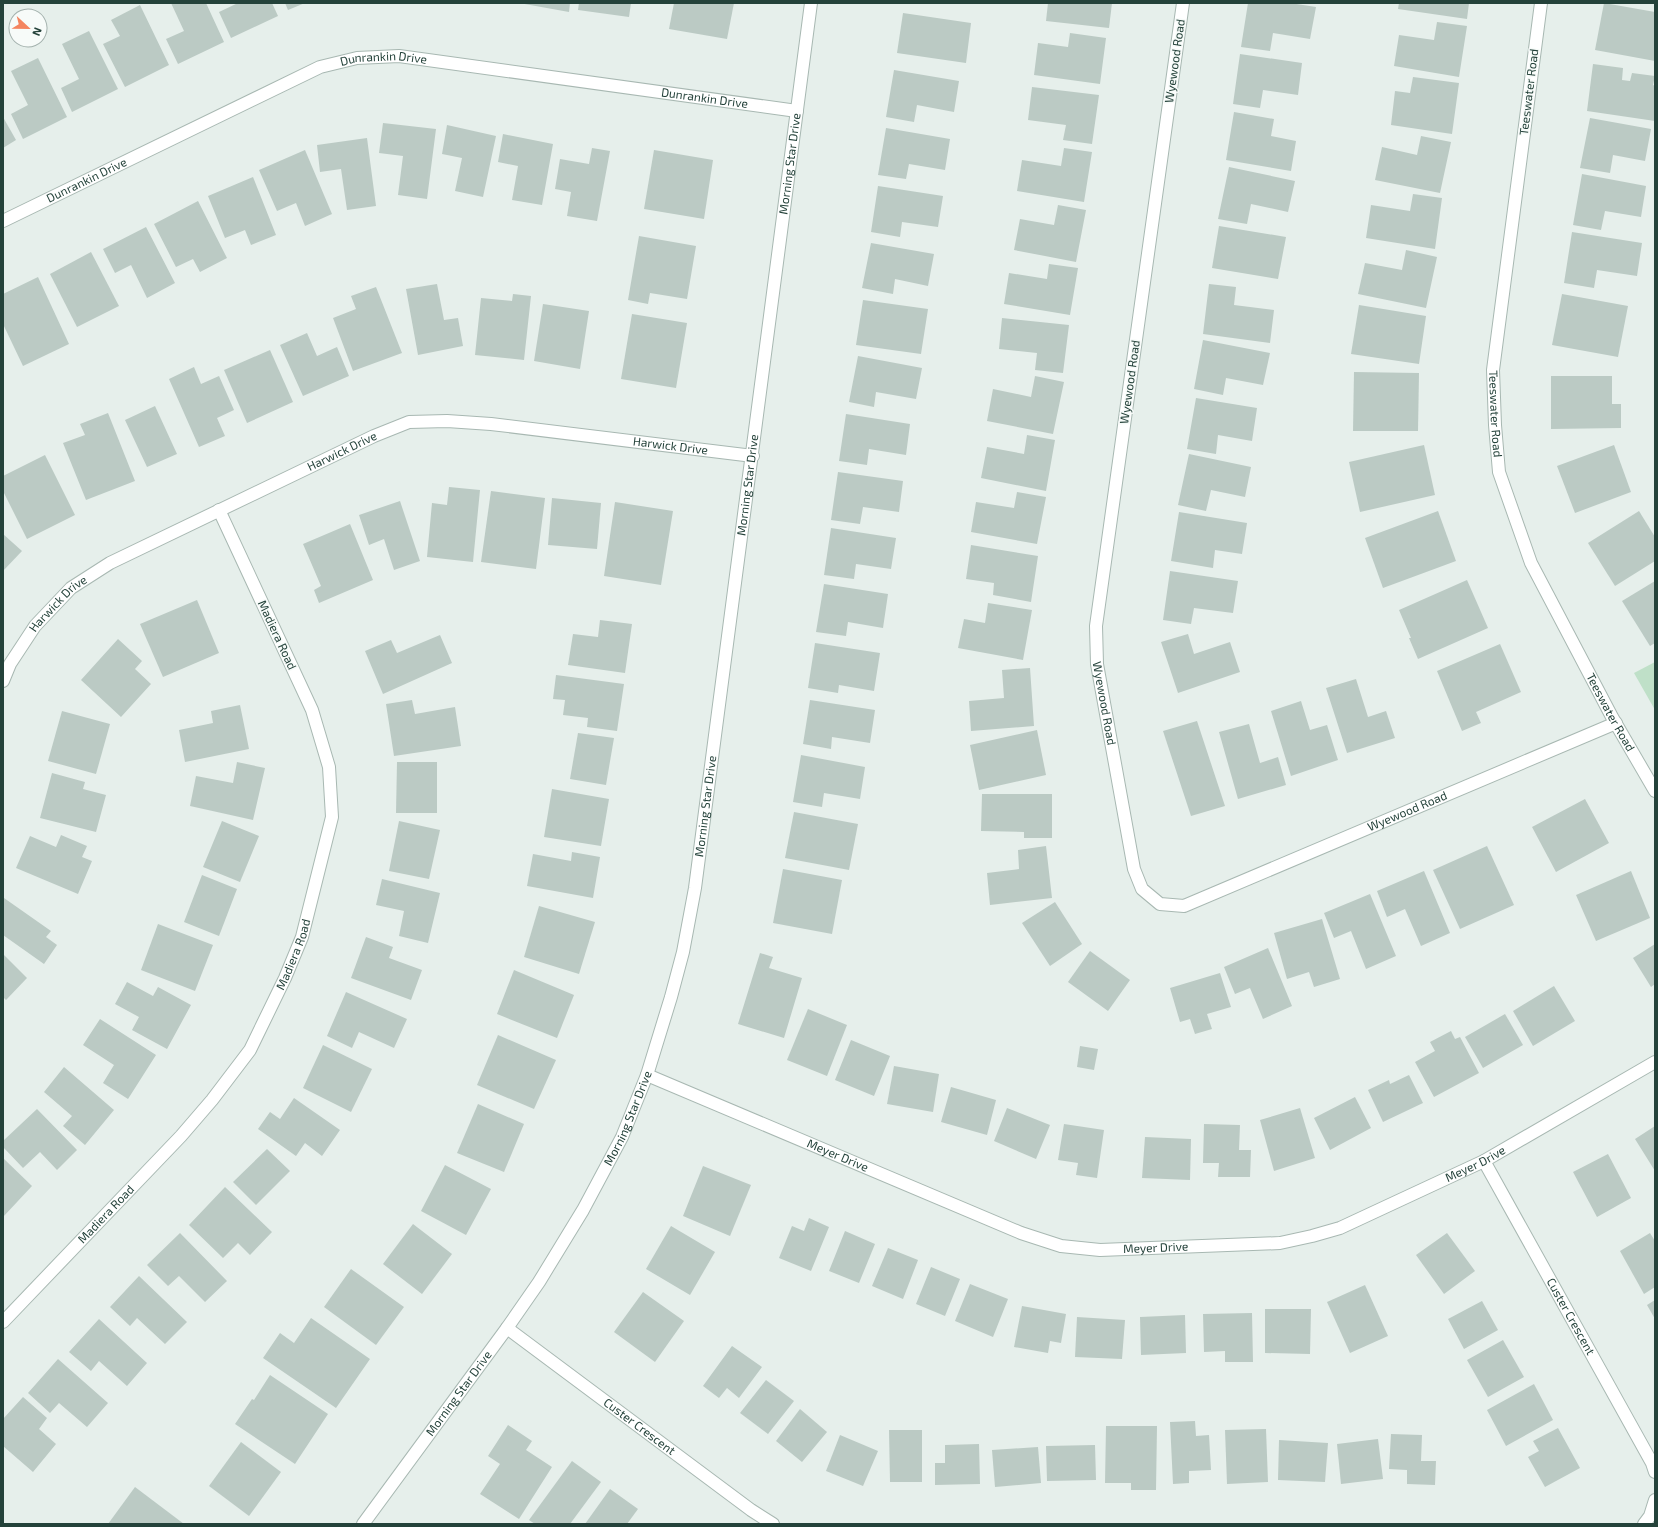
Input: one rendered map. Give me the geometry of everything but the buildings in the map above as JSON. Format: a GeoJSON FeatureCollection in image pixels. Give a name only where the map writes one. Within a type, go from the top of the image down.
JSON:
{"type":"FeatureCollection","features":[{"type":"Feature","properties":{"kind":"street","name":"Morning Star Drive"},"geometry":{"type":"LineString","coordinates":[[363,1524],[507,1328],[539,1282],[583,1210],[622,1137],[647,1075],[671,997],[683,952],[695,888],[753,456],[811,3]]}},
{"type":"Feature","properties":{"kind":"street","name":"Wyewood Road"},"geometry":{"type":"LineString","coordinates":[[1184,3],[1096,626],[1098,671],[1134,869],[1142,889],[1160,904],[1184,906],[1616,723]]}},
{"type":"Feature","properties":{"kind":"street","name":"Teeswater Road"},"geometry":{"type":"LineString","coordinates":[[1541,3],[1493,370],[1495,424],[1500,472],[1531,563],[1616,723],[1655,791]]}},
{"type":"Feature","properties":{"kind":"street","name":"Dunrankin Drive"},"geometry":{"type":"LineString","coordinates":[[3,221],[320,67],[357,58],[399,56],[797,111]]}},
{"type":"Feature","properties":{"kind":"street","name":"Harwick Drive"},"geometry":{"type":"LineString","coordinates":[[3,681],[10,664],[35,626],[71,588],[110,563],[374,436],[409,422],[447,421],[491,424],[753,456]]}},
{"type":"Feature","properties":{"kind":"street","name":"Madiera Road"},"geometry":{"type":"LineString","coordinates":[[3,1322],[181,1136],[212,1100],[250,1050],[285,978],[302,937],[332,817],[329,767],[312,710],[219,510]]}},
{"type":"Feature","properties":{"kind":"street","name":"Meyer Drive"},"geometry":{"type":"LineString","coordinates":[[647,1075],[1021,1233],[1061,1246],[1100,1250],[1280,1244],[1340,1228],[1484,1161],[1655,1062]]}},
{"type":"Feature","properties":{"kind":"street","name":"Custer Crescent"},"geometry":{"type":"LineString","coordinates":[[1484,1161],[1652,1463],[1655,1472]]}},
{"type":"Feature","properties":{"kind":"street","name":"Custer Crescent"},"geometry":{"type":"LineString","coordinates":[[507,1328],[773,1524]]}},
{"type":"Feature","properties":{"kind":"street"},"geometry":{"type":"LineString","coordinates":[[1644,1524],[1650,1516],[1655,1500]]}},
{"type":"Feature","properties":{"kind":"green space"},"geometry":{"type":"Polygon","coordinates":[[[1655,662],[1655,710],[1634,673],[1655,662]]]}}]}
